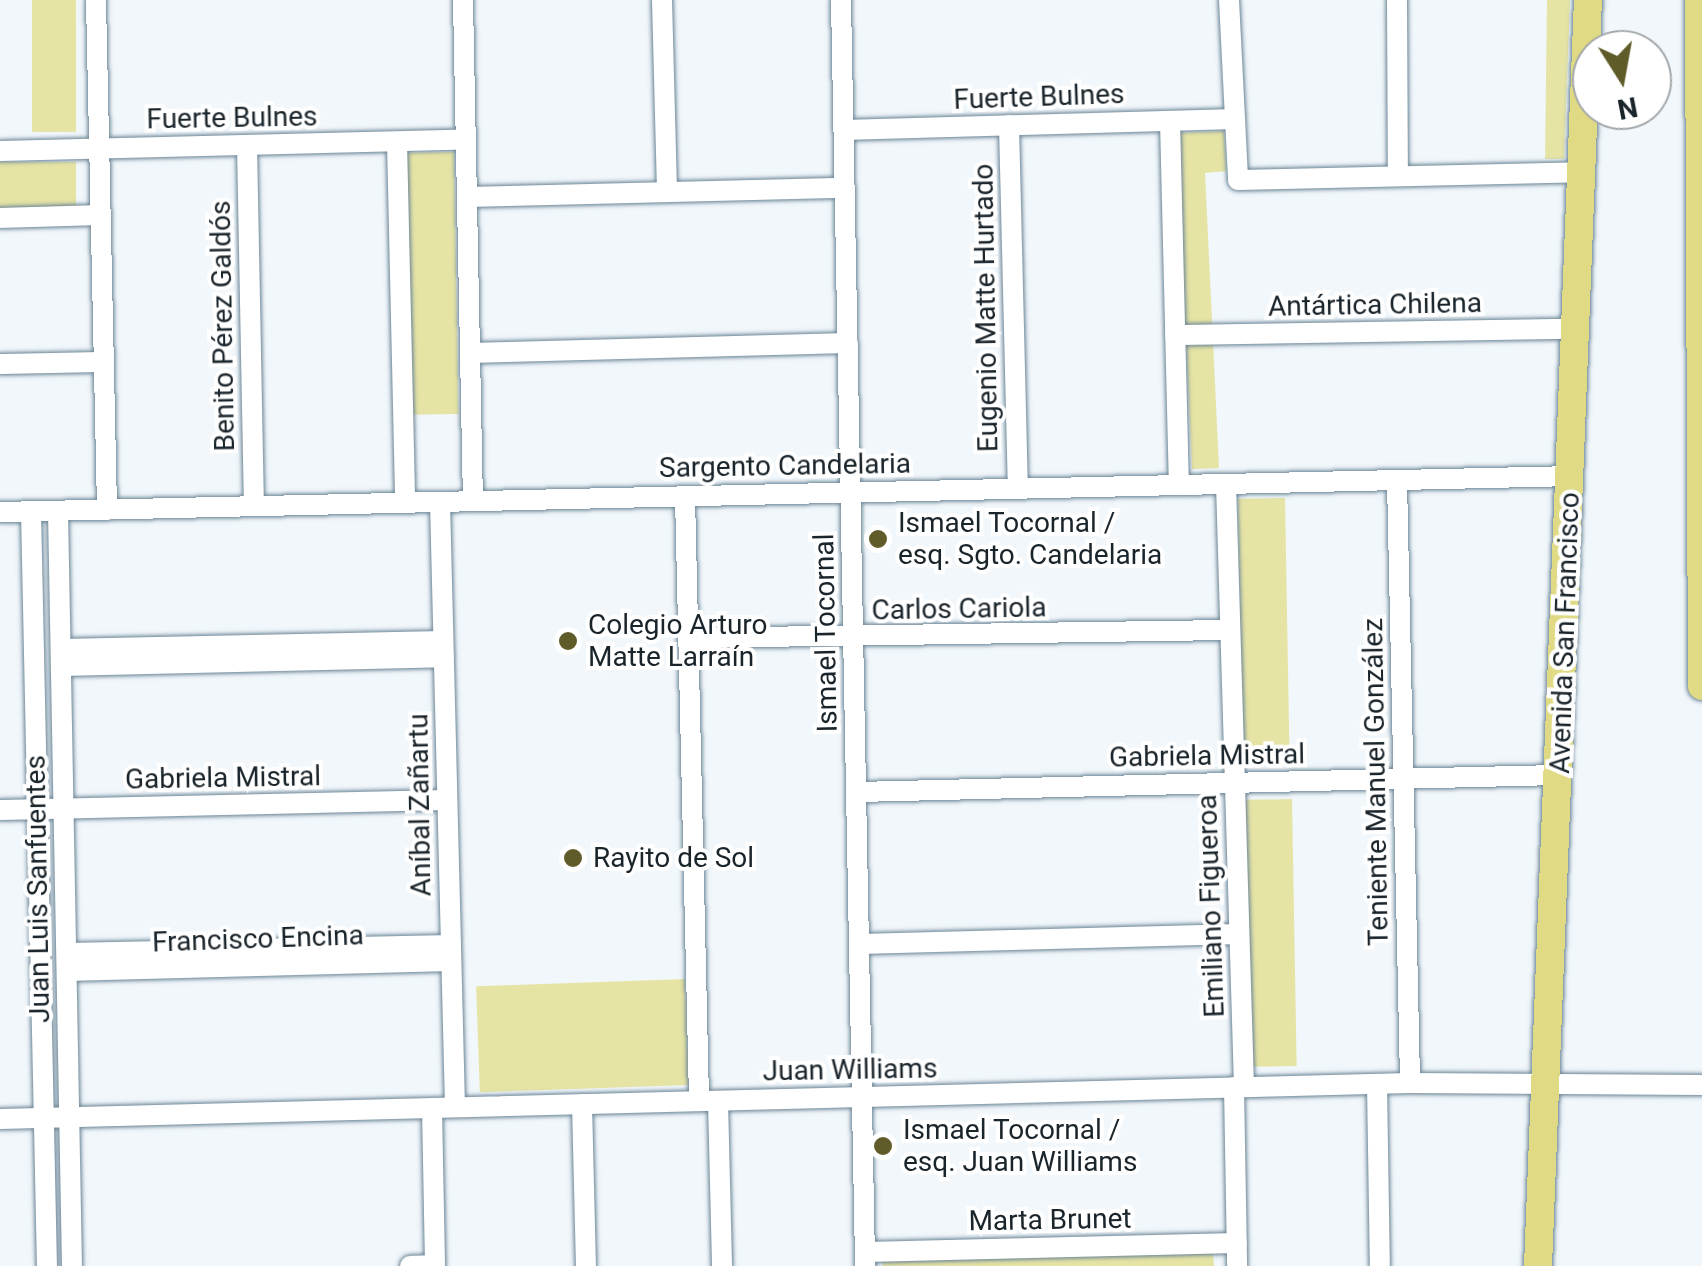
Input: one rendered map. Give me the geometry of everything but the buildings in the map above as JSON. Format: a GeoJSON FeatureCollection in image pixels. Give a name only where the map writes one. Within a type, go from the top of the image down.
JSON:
{"type":"FeatureCollection","features":[{"type":"Feature","properties":{"kind":"main road","name":"Avenida San Francisco"},"geometry":{"type":"LineString","coordinates":[[1538,1266],[1588,0]]}},
{"type":"Feature","properties":{"kind":"main road"},"geometry":{"type":"LineString","coordinates":[[1699,0],[1702,686]]}},
{"type":"Feature","properties":{"kind":"street"},"geometry":{"type":"LineString","coordinates":[[96,0],[106,510]]}},
{"type":"Feature","properties":{"kind":"street"},"geometry":{"type":"LineString","coordinates":[[463,0],[473,501]]}},
{"type":"Feature","properties":{"kind":"street"},"geometry":{"type":"LineString","coordinates":[[662,0],[666,192]]}},
{"type":"Feature","properties":{"kind":"street","name":"Ismael Tocornal"},"geometry":{"type":"LineString","coordinates":[[841,0],[865,1259]]}},
{"type":"Feature","properties":{"kind":"street"},"geometry":{"type":"LineString","coordinates":[[1230,0],[1238,180],[1582,172]]}},
{"type":"Feature","properties":{"kind":"street"},"geometry":{"type":"LineString","coordinates":[[1397,0],[1398,176]]}},
{"type":"Feature","properties":{"kind":"street","name":"Fuerte Bulnes"},"geometry":{"type":"LineString","coordinates":[[844,130],[1236,119]]}},
{"type":"Feature","properties":{"kind":"street"},"geometry":{"type":"LineString","coordinates":[[1170,121],[1179,485]]}},
{"type":"Feature","properties":{"kind":"street","name":"Eugenio Matte Hurtado"},"geometry":{"type":"LineString","coordinates":[[1008,125],[1018,488]]}},
{"type":"Feature","properties":{"kind":"street","name":"Fuerte Bulnes"},"geometry":{"type":"LineString","coordinates":[[0,152],[466,140]]}},
{"type":"Feature","properties":{"kind":"street"},"geometry":{"type":"LineString","coordinates":[[397,142],[404,503]]}},
{"type":"Feature","properties":{"kind":"street","name":"Benito Pérez Galdós"},"geometry":{"type":"LineString","coordinates":[[247,145],[254,506]]}},
{"type":"Feature","properties":{"kind":"street"},"geometry":{"type":"LineString","coordinates":[[467,197],[845,188]]}},
{"type":"Feature","properties":{"kind":"street"},"geometry":{"type":"LineString","coordinates":[[0,218],[100,215]]}},
{"type":"Feature","properties":{"kind":"street","name":"Antártica Chilena"},"geometry":{"type":"LineString","coordinates":[[1175,335],[1576,329]]}},
{"type":"Feature","properties":{"kind":"street"},"geometry":{"type":"LineString","coordinates":[[470,354],[848,343]]}},
{"type":"Feature","properties":{"kind":"street"},"geometry":{"type":"LineString","coordinates":[[0,364],[103,362]]}},
{"type":"Feature","properties":{"kind":"street","name":"Sargento Candelaria"},"geometry":{"type":"LineString","coordinates":[[0,512],[1571,476]]}},
{"type":"Feature","properties":{"kind":"street","name":"Teniente Manuel González"},"geometry":{"type":"LineString","coordinates":[[1397,480],[1410,1083]]}},
{"type":"Feature","properties":{"kind":"street","name":"Emiliano Figueroa"},"geometry":{"type":"LineString","coordinates":[[1226,484],[1239,934],[1237,1266]]}},
{"type":"Feature","properties":{"kind":"street"},"geometry":{"type":"LineString","coordinates":[[685,496],[709,1101],[722,1266]]}},
{"type":"Feature","properties":{"kind":"street","name":"Aníbal Zañartu"},"geometry":{"type":"LineString","coordinates":[[440,502],[455,1107]]}},
{"type":"Feature","properties":{"kind":"street","name":"Juan Luis Sanfuentes"},"geometry":{"type":"LineString","coordinates":[[31,511],[47,1266]]}},
{"type":"Feature","properties":{"kind":"street","name":"Juan Luis Sanfuentes"},"geometry":{"type":"LineString","coordinates":[[58,511],[72,1266]]}},
{"type":"Feature","properties":{"kind":"street","name":"Carlos Cariola"},"geometry":{"type":"LineString","coordinates":[[688,638],[1230,630]]}},
{"type":"Feature","properties":{"kind":"street"},"geometry":{"type":"LineString","coordinates":[[61,657],[443,649]]}},
{"type":"Feature","properties":{"kind":"street","name":"Gabriela Mistral"},"geometry":{"type":"LineString","coordinates":[[857,792],[1560,775]]}},
{"type":"Feature","properties":{"kind":"street","name":"Gabriela Mistral"},"geometry":{"type":"LineString","coordinates":[[0,810],[447,800]]}},
{"type":"Feature","properties":{"kind":"street"},"geometry":{"type":"LineString","coordinates":[[860,944],[1239,934]]}},
{"type":"Feature","properties":{"kind":"street","name":"Francisco Encina"},"geometry":{"type":"LineString","coordinates":[[67,962],[451,953]]}},
{"type":"Feature","properties":{"kind":"street","name":"Juan Williams"},"geometry":{"type":"LineString","coordinates":[[0,1119],[1410,1083],[1702,1085]]}},
{"type":"Feature","properties":{"kind":"street"},"geometry":{"type":"LineString","coordinates":[[1377,1084],[1380,1266]]}},
{"type":"Feature","properties":{"kind":"street"},"geometry":{"type":"LineString","coordinates":[[582,1104],[586,1266]]}},
{"type":"Feature","properties":{"kind":"street"},"geometry":{"type":"LineString","coordinates":[[410,1266],[435,1266],[432,1108]]}},
{"type":"Feature","properties":{"kind":"street","name":"Marta Brunet"},"geometry":{"type":"LineString","coordinates":[[865,1259],[1237,1243]]}},
{"type":"Feature","properties":{"kind":"shaded area"},"geometry":{"type":"Polygon","coordinates":[[[32,0],[76,0],[76,132],[32,132],[32,0]]]}},
{"type":"Feature","properties":{"kind":"shaded area"},"geometry":{"type":"Polygon","coordinates":[[[1547,0],[1570,0],[1564,159],[1545,159],[1547,0]]]}},
{"type":"Feature","properties":{"kind":"shaded area"},"geometry":{"type":"Polygon","coordinates":[[[1224,131],[1226,171],[1205,173],[1219,468],[1192,469],[1176,133],[1224,131]]]}},
{"type":"Feature","properties":{"kind":"shaded area"},"geometry":{"type":"Polygon","coordinates":[[[454,152],[459,414],[409,415],[404,153],[454,152]]]}},
{"type":"Feature","properties":{"kind":"shaded area"},"geometry":{"type":"Polygon","coordinates":[[[0,162],[76,162],[76,208],[0,208],[0,162]]]}},
{"type":"Feature","properties":{"kind":"shaded area"},"geometry":{"type":"Polygon","coordinates":[[[1285,498],[1290,765],[1243,766],[1238,499],[1285,498]]]}},
{"type":"Feature","properties":{"kind":"shaded area"},"geometry":{"type":"Polygon","coordinates":[[[1292,799],[1297,1066],[1250,1067],[1245,800],[1292,799]]]}},
{"type":"Feature","properties":{"kind":"shaded area"},"geometry":{"type":"Polygon","coordinates":[[[685,979],[689,1085],[480,1092],[476,986],[685,979]]]}},
{"type":"Feature","properties":{"kind":"shaded area"},"geometry":{"type":"Polygon","coordinates":[[[1213,1253],[1214,1266],[883,1266],[882,1260],[1213,1253]]]}},
{"type":"Feature","properties":{"kind":"place","name":"Ismael Tocornal / esq. Sgto. Candelaria"},"geometry":{"type":"Point","coordinates":[878,539]}},
{"type":"Feature","properties":{"kind":"place","name":"Colegio Arturo Matte Larraín"},"geometry":{"type":"Point","coordinates":[568,641]}},
{"type":"Feature","properties":{"kind":"place","name":"Rayito de Sol"},"geometry":{"type":"Point","coordinates":[573,858]}},
{"type":"Feature","properties":{"kind":"place","name":"Ismael Tocornal / esq. Juan Williams"},"geometry":{"type":"Point","coordinates":[883,1146]}}]}
